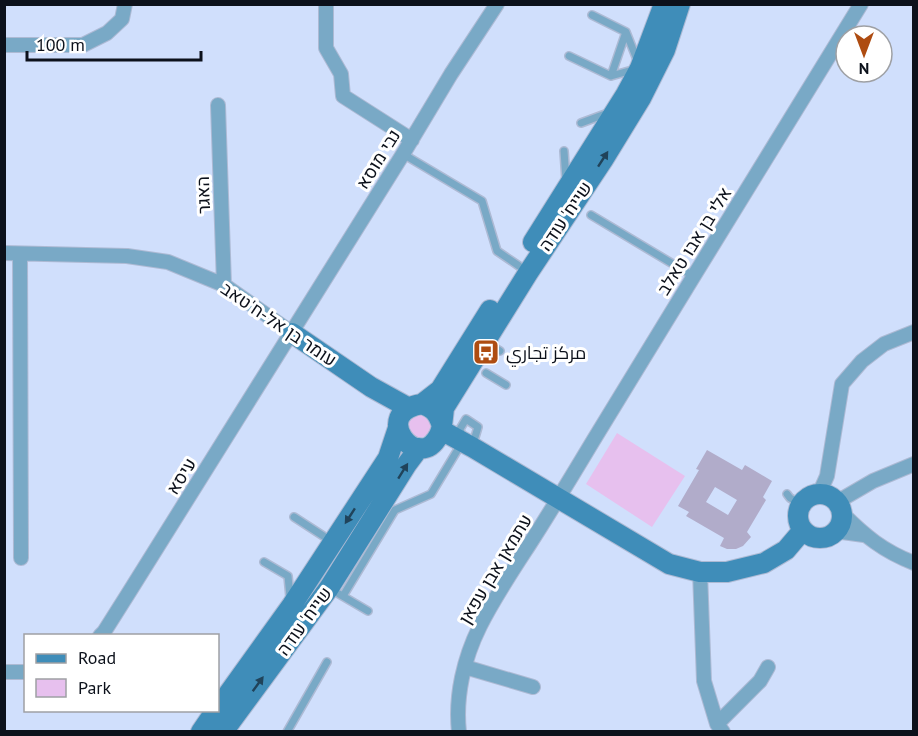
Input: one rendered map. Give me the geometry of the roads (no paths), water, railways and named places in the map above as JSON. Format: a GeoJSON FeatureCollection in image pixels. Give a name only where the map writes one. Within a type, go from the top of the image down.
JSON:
{"type":"FeatureCollection","features":[{"type":"Feature","properties":{"kind":"main road","name":"שייח' עודה"},"geometry":{"type":"LineString","coordinates":[[219,706],[291,605],[388,458],[407,415],[440,390],[616,110],[677,6]]}},
{"type":"Feature","properties":{"kind":"main road","name":"שייח' עודה"},"geometry":{"type":"LineString","coordinates":[[224,732],[336,592],[387,505],[407,464],[434,436],[444,408],[493,346],[528,273],[641,98],[665,50],[677,6]]}},
{"type":"Feature","properties":{"kind":"main road","name":"עומר בן אל-ח'טאב"},"geometry":{"type":"LineString","coordinates":[[291,333],[371,387],[407,415]]}},
{"type":"Feature","properties":{"kind":"main road"},"geometry":{"type":"LineString","coordinates":[[434,436],[438,414],[434,410],[407,415],[400,435],[411,446],[434,436],[467,444],[669,564],[700,572],[726,572],[764,563],[786,550],[802,530]]}},
{"type":"Feature","properties":{"kind":"main road"},"geometry":{"type":"LineString","coordinates":[[794,499],[832,503],[822,538],[815,538],[802,530],[794,499]]}},
{"type":"Feature","properties":{"kind":"main road","name":"שייח' עודה"},"geometry":{"type":"LineString","coordinates":[[201,732],[215,712]]}},
{"type":"Feature","properties":{"kind":"street"},"geometry":{"type":"LineString","coordinates":[[4,45],[83,45],[107,33],[122,19],[125,4]]}},
{"type":"Feature","properties":{"kind":"street"},"geometry":{"type":"LineString","coordinates":[[326,4],[326,48],[341,74],[343,96],[412,140]]}},
{"type":"Feature","properties":{"kind":"street","name":"נבי מוסא"},"geometry":{"type":"LineString","coordinates":[[291,333],[496,4]]}},
{"type":"Feature","properties":{"kind":"street","name":"אלי בן אבו טאלב"},"geometry":{"type":"LineString","coordinates":[[559,498],[861,4]]}},
{"type":"Feature","properties":{"kind":"street","name":"האגר"},"geometry":{"type":"LineString","coordinates":[[218,105],[224,285]]}},
{"type":"Feature","properties":{"kind":"street","name":"עומר בן אל-ח'טאב"},"geometry":{"type":"LineString","coordinates":[[4,253],[127,256],[168,262],[224,285],[291,333]]}},
{"type":"Feature","properties":{"kind":"street"},"geometry":{"type":"LineString","coordinates":[[20,254],[21,558]]}},
{"type":"Feature","properties":{"kind":"street"},"geometry":{"type":"LineString","coordinates":[[914,332],[884,344],[862,361],[842,384],[832,503],[876,544],[914,563]]}},
{"type":"Feature","properties":{"kind":"street","name":"עיסא"},"geometry":{"type":"LineString","coordinates":[[102,634],[291,333]]}},
{"type":"Feature","properties":{"kind":"street"},"geometry":{"type":"LineString","coordinates":[[832,503],[873,481],[914,464]]}},
{"type":"Feature","properties":{"kind":"street","name":"עתמאן אבן עפאן"},"geometry":{"type":"LineString","coordinates":[[459,732],[457,715],[465,667],[480,627],[559,498]]}},
{"type":"Feature","properties":{"kind":"street"},"geometry":{"type":"LineString","coordinates":[[700,572],[704,681],[720,728]]}},
{"type":"Feature","properties":{"kind":"street"},"geometry":{"type":"LineString","coordinates":[[465,667],[533,687]]}},
{"type":"Feature","properties":{"kind":"street"},"geometry":{"type":"LineString","coordinates":[[720,728],[760,681],[768,667]]}},
{"type":"Feature","properties":{"kind":"street"},"geometry":{"type":"LineString","coordinates":[[4,672],[24,672]]}},
{"type":"Feature","properties":{"kind":"lane"},"geometry":{"type":"LineString","coordinates":[[569,56],[610,76],[640,68],[626,32],[592,15]]}},
{"type":"Feature","properties":{"kind":"lane"},"geometry":{"type":"LineString","coordinates":[[610,76],[626,32]]}},
{"type":"Feature","properties":{"kind":"lane"},"geometry":{"type":"LineString","coordinates":[[581,123],[616,110]]}},
{"type":"Feature","properties":{"kind":"lane"},"geometry":{"type":"LineString","coordinates":[[564,150],[567,189]]}},
{"type":"Feature","properties":{"kind":"lane"},"geometry":{"type":"LineString","coordinates":[[403,154],[482,201],[497,251],[519,266]]}},
{"type":"Feature","properties":{"kind":"lane"},"geometry":{"type":"LineString","coordinates":[[591,215],[693,276]]}},
{"type":"Feature","properties":{"kind":"lane"},"geometry":{"type":"LineString","coordinates":[[486,373],[506,384]]}},
{"type":"Feature","properties":{"kind":"lane"},"geometry":{"type":"LineString","coordinates":[[387,505],[431,494],[467,444],[478,427],[466,418],[460,429],[467,444]]}},
{"type":"Feature","properties":{"kind":"lane"},"geometry":{"type":"LineString","coordinates":[[294,517],[333,542]]}},
{"type":"Feature","properties":{"kind":"lane"},"geometry":{"type":"LineString","coordinates":[[264,562],[288,576],[291,605]]}},
{"type":"Feature","properties":{"kind":"lane"},"geometry":{"type":"LineString","coordinates":[[336,592],[368,611]]}},
{"type":"Feature","properties":{"kind":"lane"},"geometry":{"type":"LineString","coordinates":[[287,732],[327,662]]}},
{"type":"Feature","properties":{"kind":"place","name":"مركز تجاري"},"geometry":{"type":"Point","coordinates":[486,352]}}]}
